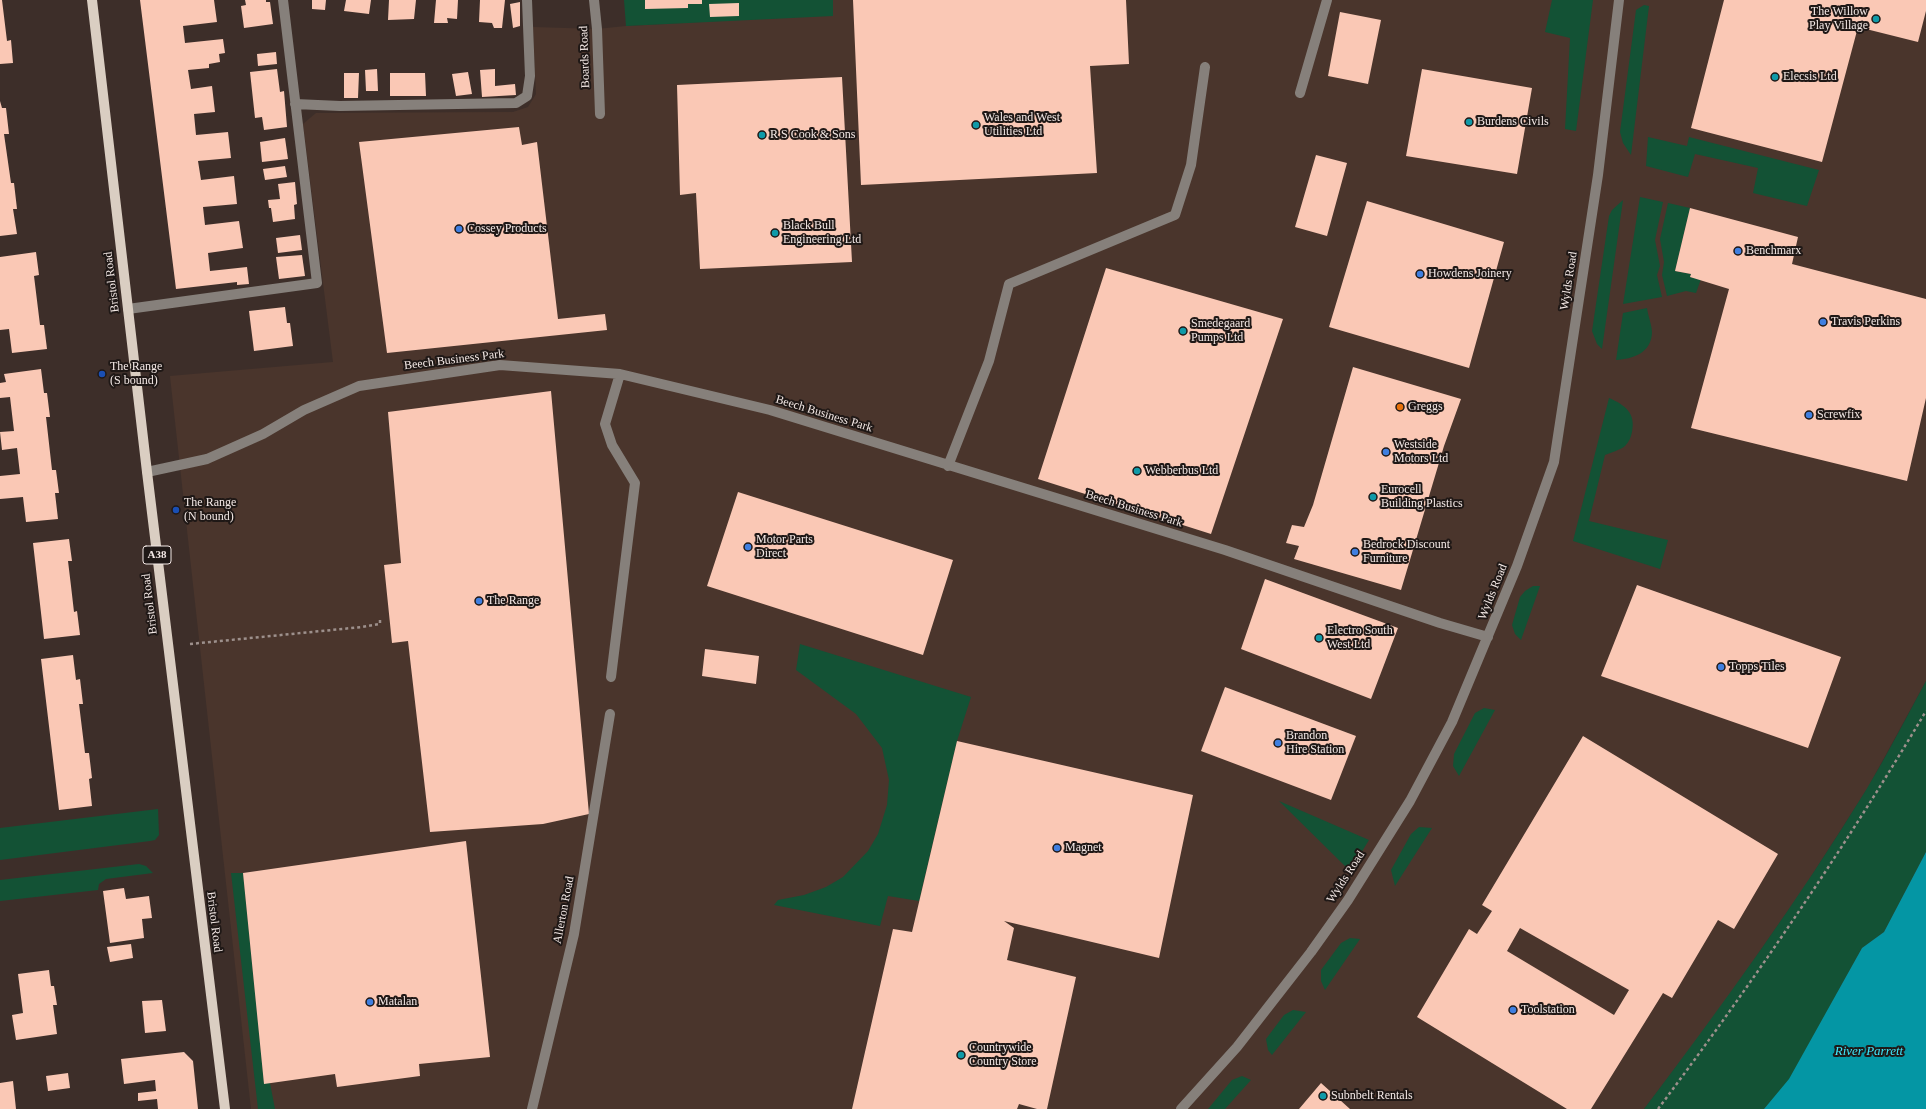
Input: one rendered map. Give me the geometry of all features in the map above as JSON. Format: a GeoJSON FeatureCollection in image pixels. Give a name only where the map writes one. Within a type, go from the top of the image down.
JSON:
{"type":"FeatureCollection","features":[{"type":"Feature","properties":{"kind":"main road","name":"Bristol Road"},"geometry":{"type":"LineString","coordinates":[[92,0],[224,1109]]}},
{"type":"Feature","properties":{"kind":"street"},"geometry":{"type":"LineString","coordinates":[[128,309],[317,284],[283,0]]}},
{"type":"Feature","properties":{"kind":"street"},"geometry":{"type":"LineString","coordinates":[[295,104],[340,106],[516,103],[527,96],[530,76],[527,0]]}},
{"type":"Feature","properties":{"kind":"street","name":"Boards Road"},"geometry":{"type":"LineString","coordinates":[[594,0],[597,29],[600,114]]}},
{"type":"Feature","properties":{"kind":"street"},"geometry":{"type":"LineString","coordinates":[[1300,93],[1327,0]]}},
{"type":"Feature","properties":{"kind":"street","name":"Wylds Road"},"geometry":{"type":"LineString","coordinates":[[1181,1109],[1237,1047],[1287,984],[1348,900],[1410,801],[1438,749],[1488,637],[1517,566],[1554,462],[1598,176],[1619,0]]}},
{"type":"Feature","properties":{"kind":"street"},"geometry":{"type":"LineString","coordinates":[[948,466],[989,361],[1009,284],[1175,215],[1191,165],[1205,67]]}},
{"type":"Feature","properties":{"kind":"street","name":"Beech Business Park"},"geometry":{"type":"LineString","coordinates":[[147,472],[207,459],[264,434],[304,410],[359,386],[500,365],[620,374],[770,410],[1225,550],[1440,623],[1488,637]]}},
{"type":"Feature","properties":{"kind":"street"},"geometry":{"type":"LineString","coordinates":[[611,677],[635,483],[612,445],[605,424],[620,374]]}},
{"type":"Feature","properties":{"kind":"street","name":"Allerton Road"},"geometry":{"type":"LineString","coordinates":[[532,1109],[574,934],[610,714]]}},
{"type":"Feature","properties":{"kind":"path"},"geometry":{"type":"LineString","coordinates":[[168,647],[362,627],[380,624],[380,620]]}},
{"type":"Feature","properties":{"kind":"path"},"geometry":{"type":"LineString","coordinates":[[1658,1109],[1757,972],[1830,866],[1888,776],[1926,711]]}},
{"type":"Feature","properties":{"kind":"shaded area"},"geometry":{"type":"Polygon","coordinates":[[[833,0],[1926,0],[1926,681],[1867,789],[1803,889],[1714,1017],[1644,1109],[251,1109],[170,376],[333,362],[303,124],[316,113],[513,112],[528,107],[536,94],[533,27],[597,29],[626,26],[833,15],[833,0]]]}},
{"type":"Feature","properties":{"kind":"green space"},"geometry":{"type":"Polygon","coordinates":[[[624,0],[833,0],[833,16],[626,26],[624,0]]]}},
{"type":"Feature","properties":{"kind":"green space"},"geometry":{"type":"Polygon","coordinates":[[[1552,0],[1593,0],[1576,131],[1565,129],[1570,38],[1545,32],[1552,0]]]}},
{"type":"Feature","properties":{"kind":"green space"},"geometry":{"type":"Polygon","coordinates":[[[1644,5],[1649,6],[1631,155],[1623,143],[1620,132],[1636,10],[1644,5]]]}},
{"type":"Feature","properties":{"kind":"green space"},"geometry":{"type":"Polygon","coordinates":[[[1648,137],[1687,146],[1689,137],[1819,170],[1807,206],[1753,193],[1758,168],[1695,154],[1688,177],[1646,166],[1648,137]]]}},
{"type":"Feature","properties":{"kind":"green space"},"geometry":{"type":"Polygon","coordinates":[[[1640,197],[1663,202],[1655,240],[1660,266],[1657,275],[1662,297],[1623,304],[1640,197]]]}},
{"type":"Feature","properties":{"kind":"green space"},"geometry":{"type":"Polygon","coordinates":[[[1623,200],[1602,349],[1597,344],[1592,331],[1609,216],[1612,210],[1623,200]]]}},
{"type":"Feature","properties":{"kind":"green space"},"geometry":{"type":"Polygon","coordinates":[[[1668,203],[1690,208],[1675,271],[1691,274],[1690,277],[1701,279],[1696,293],[1686,291],[1667,296],[1662,275],[1664,262],[1660,239],[1668,203]]]}},
{"type":"Feature","properties":{"kind":"green space"},"geometry":{"type":"Polygon","coordinates":[[[1647,308],[1652,333],[1648,346],[1640,354],[1629,358],[1616,360],[1623,313],[1647,308]]]}},
{"type":"Feature","properties":{"kind":"green space"},"geometry":{"type":"Polygon","coordinates":[[[1609,398],[1628,410],[1631,415],[1633,425],[1632,432],[1628,443],[1625,446],[1605,455],[1589,521],[1668,540],[1660,569],[1573,541],[1609,398]]]}},
{"type":"Feature","properties":{"kind":"green space"},"geometry":{"type":"Polygon","coordinates":[[[1533,586],[1540,586],[1521,640],[1515,634],[1512,625],[1520,597],[1525,591],[1533,586]]]}},
{"type":"Feature","properties":{"kind":"green space"},"geometry":{"type":"Polygon","coordinates":[[[800,644],[971,697],[957,741],[919,901],[888,896],[880,926],[774,905],[778,900],[804,895],[826,887],[843,877],[868,851],[878,834],[887,805],[889,780],[882,748],[856,714],[796,670],[800,644]]]}},
{"type":"Feature","properties":{"kind":"green space"},"geometry":{"type":"Polygon","coordinates":[[[1926,681],[1926,852],[1884,932],[1862,948],[1789,1080],[1764,1109],[1644,1109],[1731,992],[1814,872],[1874,777],[1926,681]]]}},
{"type":"Feature","properties":{"kind":"green space"},"geometry":{"type":"Polygon","coordinates":[[[1484,708],[1495,710],[1459,776],[1453,766],[1454,754],[1475,713],[1484,708]]]}},
{"type":"Feature","properties":{"kind":"green space"},"geometry":{"type":"Polygon","coordinates":[[[1279,801],[1369,840],[1350,871],[1279,801]]]}},
{"type":"Feature","properties":{"kind":"green space"},"geometry":{"type":"Polygon","coordinates":[[[158,809],[159,835],[155,840],[0,860],[0,828],[158,809]]]}},
{"type":"Feature","properties":{"kind":"green space"},"geometry":{"type":"Polygon","coordinates":[[[1419,827],[1432,828],[1395,886],[1391,870],[1411,834],[1419,827]]]}},
{"type":"Feature","properties":{"kind":"green space"},"geometry":{"type":"Polygon","coordinates":[[[139,864],[146,866],[153,873],[106,879],[99,884],[98,890],[0,901],[0,880],[139,864]]]}},
{"type":"Feature","properties":{"kind":"green space"},"geometry":{"type":"Polygon","coordinates":[[[231,873],[243,873],[264,1083],[270,1083],[275,1109],[258,1109],[231,873]]]}},
{"type":"Feature","properties":{"kind":"green space"},"geometry":{"type":"Polygon","coordinates":[[[1350,938],[1360,939],[1325,990],[1321,981],[1321,970],[1341,943],[1350,938]]]}},
{"type":"Feature","properties":{"kind":"green space"},"geometry":{"type":"Polygon","coordinates":[[[1293,1010],[1306,1012],[1272,1055],[1268,1050],[1266,1039],[1284,1015],[1293,1010]]]}},
{"type":"Feature","properties":{"kind":"green space"},"geometry":{"type":"Polygon","coordinates":[[[1242,1076],[1251,1080],[1225,1109],[1208,1109],[1232,1080],[1242,1076]]]}},
{"type":"Feature","properties":{"kind":"water","name":"River Parrett"},"geometry":{"type":"Polygon","coordinates":[[[1926,852],[1926,1109],[1764,1109],[1789,1079],[1862,948],[1884,932],[1926,852]]]}},
{"type":"Feature","properties":{"kind":"building"},"geometry":{"type":"Polygon","coordinates":[[[0,0],[2,0],[7,41],[11,40],[13,63],[0,64],[0,0]]]}},
{"type":"Feature","properties":{"kind":"building"},"geometry":{"type":"Polygon","coordinates":[[[140,0],[214,0],[217,22],[183,26],[185,43],[223,39],[225,53],[219,54],[220,62],[209,64],[209,68],[188,70],[191,89],[212,86],[215,112],[194,114],[196,135],[228,132],[231,158],[198,161],[201,180],[234,176],[237,204],[203,207],[205,225],[239,221],[243,248],[208,253],[210,271],[247,267],[249,284],[237,285],[237,282],[176,289],[140,0]]]}},
{"type":"Feature","properties":{"kind":"building"},"geometry":{"type":"Polygon","coordinates":[[[245,0],[266,0],[266,2],[270,2],[273,24],[244,28],[241,6],[246,5],[245,0]]]}},
{"type":"Feature","properties":{"kind":"building"},"geometry":{"type":"Polygon","coordinates":[[[312,0],[326,0],[325,10],[312,9],[312,0]]]}},
{"type":"Feature","properties":{"kind":"building"},"geometry":{"type":"Polygon","coordinates":[[[346,0],[371,0],[369,14],[344,11],[346,0]]]}},
{"type":"Feature","properties":{"kind":"building"},"geometry":{"type":"Polygon","coordinates":[[[389,0],[416,0],[414,19],[388,20],[389,0]]]}},
{"type":"Feature","properties":{"kind":"building"},"geometry":{"type":"Polygon","coordinates":[[[436,0],[458,0],[457,19],[447,18],[448,23],[434,23],[436,0]]]}},
{"type":"Feature","properties":{"kind":"building"},"geometry":{"type":"Polygon","coordinates":[[[480,0],[505,0],[502,28],[494,28],[492,23],[479,22],[480,0]]]}},
{"type":"Feature","properties":{"kind":"building"},"geometry":{"type":"Polygon","coordinates":[[[645,0],[702,0],[702,4],[688,4],[688,8],[645,9],[645,0]]]}},
{"type":"Feature","properties":{"kind":"building"},"geometry":{"type":"Polygon","coordinates":[[[853,0],[1126,0],[1129,64],[1090,66],[1097,173],[861,185],[853,0]]]}},
{"type":"Feature","properties":{"kind":"building","name":"Elecsis Ltd"},"geometry":{"type":"Polygon","coordinates":[[[1724,0],[1926,0],[1926,11],[1918,42],[1858,27],[1822,162],[1691,128],[1724,0]]]}},
{"type":"Feature","properties":{"kind":"building"},"geometry":{"type":"Polygon","coordinates":[[[520,2],[520,26],[513,28],[510,4],[520,2]]]}},
{"type":"Feature","properties":{"kind":"building"},"geometry":{"type":"Polygon","coordinates":[[[739,3],[739,16],[710,17],[709,4],[739,3]]]}},
{"type":"Feature","properties":{"kind":"building"},"geometry":{"type":"Polygon","coordinates":[[[1340,12],[1381,20],[1368,84],[1328,76],[1340,12]]]}},
{"type":"Feature","properties":{"kind":"building"},"geometry":{"type":"Polygon","coordinates":[[[276,52],[277,64],[258,66],[257,54],[276,52]]]}},
{"type":"Feature","properties":{"kind":"building"},"geometry":{"type":"Polygon","coordinates":[[[277,69],[280,92],[284,91],[287,127],[264,130],[262,117],[255,118],[250,72],[277,69]]]}},
{"type":"Feature","properties":{"kind":"building"},"geometry":{"type":"Polygon","coordinates":[[[377,69],[378,91],[366,91],[365,70],[377,69]]]}},
{"type":"Feature","properties":{"kind":"building"},"geometry":{"type":"Polygon","coordinates":[[[495,69],[495,86],[515,84],[516,95],[482,97],[480,70],[495,69]]]}},
{"type":"Feature","properties":{"kind":"building","name":"Burdens Civils"},"geometry":{"type":"Polygon","coordinates":[[[1422,69],[1532,88],[1517,174],[1406,156],[1422,69]]]}},
{"type":"Feature","properties":{"kind":"building"},"geometry":{"type":"Polygon","coordinates":[[[468,72],[472,94],[456,96],[452,74],[468,72]]]}},
{"type":"Feature","properties":{"kind":"building"},"geometry":{"type":"Polygon","coordinates":[[[344,73],[359,73],[358,98],[344,98],[344,73]]]}},
{"type":"Feature","properties":{"kind":"building"},"geometry":{"type":"Polygon","coordinates":[[[390,73],[425,73],[426,96],[390,96],[390,73]]]}},
{"type":"Feature","properties":{"kind":"building","name":"R S Cook & Sons"},"geometry":{"type":"Polygon","coordinates":[[[842,77],[852,262],[700,269],[696,193],[680,195],[677,85],[842,77]]]}},
{"type":"Feature","properties":{"kind":"building"},"geometry":{"type":"Polygon","coordinates":[[[0,101],[2,108],[6,108],[9,134],[4,134],[11,183],[14,183],[17,209],[13,209],[17,234],[0,236],[0,101]]]}},
{"type":"Feature","properties":{"kind":"building","name":"Cossey Products"},"geometry":{"type":"Polygon","coordinates":[[[519,127],[522,145],[537,142],[558,319],[605,314],[607,330],[387,353],[359,142],[519,127]]]}},
{"type":"Feature","properties":{"kind":"building"},"geometry":{"type":"Polygon","coordinates":[[[285,138],[288,159],[262,162],[260,142],[285,138]]]}},
{"type":"Feature","properties":{"kind":"building"},"geometry":{"type":"Polygon","coordinates":[[[1316,155],[1347,163],[1327,236],[1295,227],[1316,155]]]}},
{"type":"Feature","properties":{"kind":"building"},"geometry":{"type":"Polygon","coordinates":[[[285,166],[287,177],[265,180],[263,169],[285,166]]]}},
{"type":"Feature","properties":{"kind":"building"},"geometry":{"type":"Polygon","coordinates":[[[295,182],[297,204],[294,205],[295,219],[273,222],[268,200],[280,199],[278,184],[295,182]]]}},
{"type":"Feature","properties":{"kind":"building","name":"Howdens Joinery"},"geometry":{"type":"Polygon","coordinates":[[[1367,201],[1504,242],[1469,368],[1329,327],[1367,201]]]}},
{"type":"Feature","properties":{"kind":"building"},"geometry":{"type":"Polygon","coordinates":[[[1690,208],[1798,237],[1792,264],[1926,299],[1926,398],[1907,481],[1691,428],[1729,289],[1690,277],[1691,274],[1675,271],[1690,208]]]}},
{"type":"Feature","properties":{"kind":"building"},"geometry":{"type":"Polygon","coordinates":[[[300,235],[302,250],[278,253],[276,238],[300,235]]]}},
{"type":"Feature","properties":{"kind":"building"},"geometry":{"type":"Polygon","coordinates":[[[36,252],[39,275],[34,276],[40,325],[44,325],[47,349],[12,353],[9,329],[0,330],[0,257],[36,252]]]}},
{"type":"Feature","properties":{"kind":"building"},"geometry":{"type":"Polygon","coordinates":[[[302,255],[305,276],[279,279],[276,257],[302,255]]]}},
{"type":"Feature","properties":{"kind":"building"},"geometry":{"type":"Polygon","coordinates":[[[1106,268],[1283,319],[1211,534],[1038,479],[1106,268]]]}},
{"type":"Feature","properties":{"kind":"building"},"geometry":{"type":"Polygon","coordinates":[[[285,307],[287,323],[290,323],[293,346],[254,351],[249,311],[285,307]]]}},
{"type":"Feature","properties":{"kind":"building"},"geometry":{"type":"Polygon","coordinates":[[[1353,367],[1461,399],[1444,446],[1401,590],[1294,559],[1299,546],[1286,543],[1292,525],[1304,527],[1313,505],[1353,367]]]}},
{"type":"Feature","properties":{"kind":"building"},"geometry":{"type":"Polygon","coordinates":[[[41,369],[44,393],[47,393],[50,417],[46,417],[52,470],[56,470],[59,493],[55,493],[58,519],[26,522],[23,497],[0,499],[0,476],[20,474],[17,448],[2,450],[0,432],[14,431],[10,397],[0,398],[0,383],[6,382],[4,374],[41,369]]]}},
{"type":"Feature","properties":{"kind":"building","name":"The Range"},"geometry":{"type":"Polygon","coordinates":[[[551,391],[589,814],[543,824],[430,832],[408,641],[392,643],[384,565],[401,563],[388,412],[551,391]]]}},
{"type":"Feature","properties":{"kind":"building"},"geometry":{"type":"Polygon","coordinates":[[[738,492],[953,560],[923,655],[707,586],[738,492]]]}},
{"type":"Feature","properties":{"kind":"building"},"geometry":{"type":"Polygon","coordinates":[[[69,539],[72,561],[68,561],[74,612],[77,611],[80,635],[44,639],[33,543],[69,539]]]}},
{"type":"Feature","properties":{"kind":"building","name":"Electro South West Ltd"},"geometry":{"type":"Polygon","coordinates":[[[1265,579],[1398,628],[1371,699],[1241,649],[1265,579]]]}},
{"type":"Feature","properties":{"kind":"building","name":"Topps Tiles"},"geometry":{"type":"Polygon","coordinates":[[[1637,585],[1841,657],[1808,748],[1601,676],[1637,585]]]}},
{"type":"Feature","properties":{"kind":"building"},"geometry":{"type":"Polygon","coordinates":[[[705,649],[759,656],[756,684],[702,676],[705,649]]]}},
{"type":"Feature","properties":{"kind":"building"},"geometry":{"type":"Polygon","coordinates":[[[73,655],[76,680],[80,679],[83,704],[79,704],[85,753],[89,753],[92,778],[89,779],[92,806],[59,810],[41,659],[73,655]]]}},
{"type":"Feature","properties":{"kind":"building","name":"Brandon Hire Station"},"geometry":{"type":"Polygon","coordinates":[[[1225,687],[1356,736],[1331,800],[1201,751],[1225,687]]]}},
{"type":"Feature","properties":{"kind":"building"},"geometry":{"type":"Polygon","coordinates":[[[1583,736],[1778,854],[1734,929],[1718,920],[1672,998],[1663,993],[1591,1109],[1567,1109],[1417,1017],[1469,929],[1477,934],[1492,911],[1482,905],[1583,736]],[[1520,928],[1507,951],[1614,1015],[1629,990],[1520,928]]]}},
{"type":"Feature","properties":{"kind":"building"},"geometry":{"type":"Polygon","coordinates":[[[957,741],[1193,795],[1159,958],[1004,921],[1014,928],[1007,960],[1076,977],[1047,1109],[1037,1109],[1019,1104],[1017,1109],[852,1109],[893,929],[912,932],[957,741]]]}},
{"type":"Feature","properties":{"kind":"building","name":"Matalan"},"geometry":{"type":"Polygon","coordinates":[[[466,841],[490,1057],[419,1064],[420,1076],[337,1087],[335,1074],[264,1084],[243,873],[466,841]]]}},
{"type":"Feature","properties":{"kind":"building"},"geometry":{"type":"Polygon","coordinates":[[[124,888],[126,899],[149,896],[152,918],[142,919],[144,938],[110,943],[103,891],[124,888]]]}},
{"type":"Feature","properties":{"kind":"building"},"geometry":{"type":"Polygon","coordinates":[[[131,944],[133,958],[110,962],[107,947],[131,944]]]}},
{"type":"Feature","properties":{"kind":"building"},"geometry":{"type":"Polygon","coordinates":[[[49,970],[51,986],[54,986],[57,1005],[53,1005],[57,1034],[16,1040],[12,1015],[23,1013],[18,974],[49,970]]]}},
{"type":"Feature","properties":{"kind":"building"},"geometry":{"type":"Polygon","coordinates":[[[162,1000],[166,1031],[145,1033],[142,1001],[162,1000]]]}},
{"type":"Feature","properties":{"kind":"building"},"geometry":{"type":"Polygon","coordinates":[[[184,1052],[193,1061],[198,1109],[158,1109],[157,1099],[138,1101],[138,1093],[156,1091],[155,1080],[124,1084],[121,1059],[184,1052]]]}},
{"type":"Feature","properties":{"kind":"building"},"geometry":{"type":"Polygon","coordinates":[[[68,1073],[70,1088],[48,1091],[46,1076],[68,1073]]]}},
{"type":"Feature","properties":{"kind":"building"},"geometry":{"type":"Polygon","coordinates":[[[13,1081],[16,1109],[0,1109],[0,1083],[13,1081]]]}},
{"type":"Feature","properties":{"kind":"building","name":"Subnbelt Rentals"},"geometry":{"type":"Polygon","coordinates":[[[1321,1083],[1350,1109],[1299,1109],[1321,1083]]]}},
{"type":"Feature","properties":{"kind":"place","name":"The Willow Play Village"},"geometry":{"type":"Point","coordinates":[1876,19]}},
{"type":"Feature","properties":{"kind":"place","name":"Elecsis Ltd"},"geometry":{"type":"Point","coordinates":[1775,77]}},
{"type":"Feature","properties":{"kind":"place","name":"Burdens Civils"},"geometry":{"type":"Point","coordinates":[1469,122]}},
{"type":"Feature","properties":{"kind":"place","name":"Wales and West Utilities Ltd"},"geometry":{"type":"Point","coordinates":[976,125]}},
{"type":"Feature","properties":{"kind":"place","name":"R S Cook & Sons"},"geometry":{"type":"Point","coordinates":[762,135]}},
{"type":"Feature","properties":{"kind":"place","name":"Cossey Products"},"geometry":{"type":"Point","coordinates":[459,229]}},
{"type":"Feature","properties":{"kind":"place","name":"Black Bull Engineering Ltd"},"geometry":{"type":"Point","coordinates":[775,233]}},
{"type":"Feature","properties":{"kind":"place","name":"Benchmarx"},"geometry":{"type":"Point","coordinates":[1738,251]}},
{"type":"Feature","properties":{"kind":"place","name":"Howdens Joinery"},"geometry":{"type":"Point","coordinates":[1420,274]}},
{"type":"Feature","properties":{"kind":"place","name":"Travis Perkins"},"geometry":{"type":"Point","coordinates":[1823,322]}},
{"type":"Feature","properties":{"kind":"place","name":"Smedegaard Pumps Ltd"},"geometry":{"type":"Point","coordinates":[1183,331]}},
{"type":"Feature","properties":{"kind":"place","name":"The Range (S bound)"},"geometry":{"type":"Point","coordinates":[102,374]}},
{"type":"Feature","properties":{"kind":"place","name":"Greggs"},"geometry":{"type":"Point","coordinates":[1400,407]}},
{"type":"Feature","properties":{"kind":"place","name":"Screwfix"},"geometry":{"type":"Point","coordinates":[1809,415]}},
{"type":"Feature","properties":{"kind":"place","name":"Westside Motors Ltd"},"geometry":{"type":"Point","coordinates":[1386,452]}},
{"type":"Feature","properties":{"kind":"place","name":"Webberbus Ltd"},"geometry":{"type":"Point","coordinates":[1137,471]}},
{"type":"Feature","properties":{"kind":"place","name":"Eurocell Building Plastics"},"geometry":{"type":"Point","coordinates":[1373,497]}},
{"type":"Feature","properties":{"kind":"place","name":"The Range (N bound)"},"geometry":{"type":"Point","coordinates":[176,510]}},
{"type":"Feature","properties":{"kind":"place","name":"Motor Parts Direct"},"geometry":{"type":"Point","coordinates":[748,547]}},
{"type":"Feature","properties":{"kind":"place","name":"Bedrock Discount Furniture"},"geometry":{"type":"Point","coordinates":[1355,552]}},
{"type":"Feature","properties":{"kind":"place","name":"The Range"},"geometry":{"type":"Point","coordinates":[479,601]}},
{"type":"Feature","properties":{"kind":"place","name":"Electro South West Ltd"},"geometry":{"type":"Point","coordinates":[1319,638]}},
{"type":"Feature","properties":{"kind":"place","name":"Topps Tiles"},"geometry":{"type":"Point","coordinates":[1721,667]}},
{"type":"Feature","properties":{"kind":"place","name":"Brandon Hire Station"},"geometry":{"type":"Point","coordinates":[1278,743]}},
{"type":"Feature","properties":{"kind":"place","name":"Magnet"},"geometry":{"type":"Point","coordinates":[1057,848]}},
{"type":"Feature","properties":{"kind":"place","name":"Matalan"},"geometry":{"type":"Point","coordinates":[370,1002]}},
{"type":"Feature","properties":{"kind":"place","name":"Toolstation"},"geometry":{"type":"Point","coordinates":[1513,1010]}},
{"type":"Feature","properties":{"kind":"place","name":"Countrywide Country Store"},"geometry":{"type":"Point","coordinates":[961,1055]}},
{"type":"Feature","properties":{"kind":"place","name":"Subnbelt Rentals"},"geometry":{"type":"Point","coordinates":[1323,1096]}}]}
